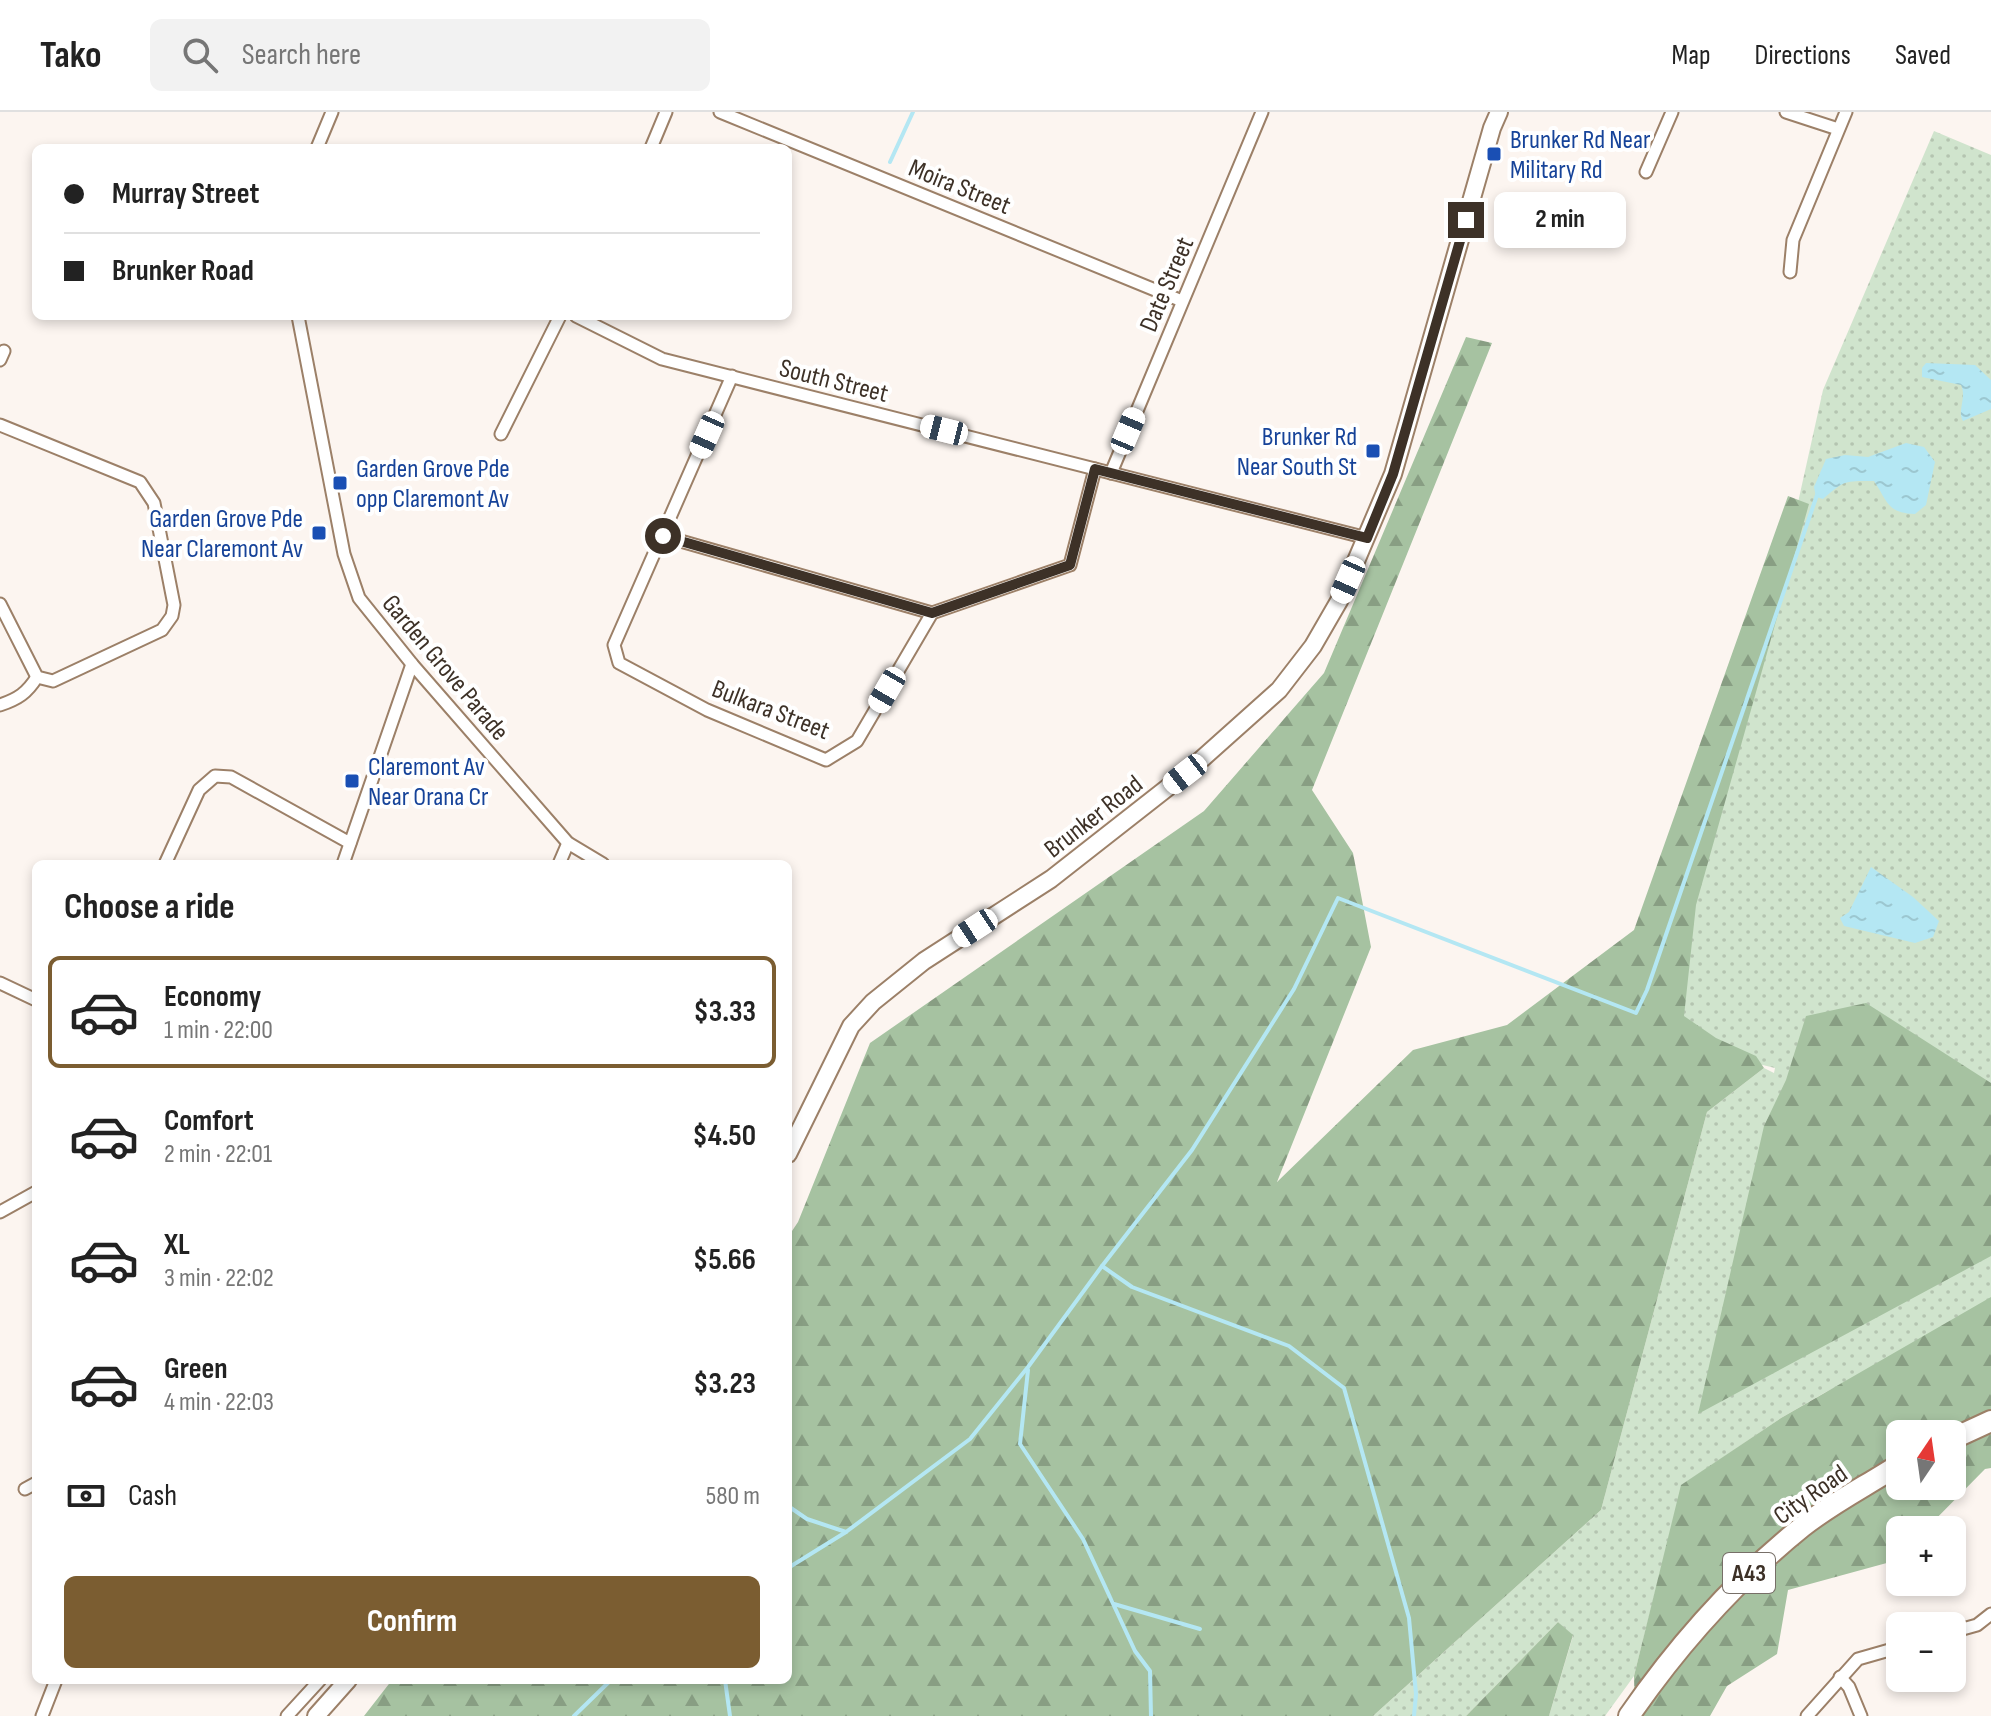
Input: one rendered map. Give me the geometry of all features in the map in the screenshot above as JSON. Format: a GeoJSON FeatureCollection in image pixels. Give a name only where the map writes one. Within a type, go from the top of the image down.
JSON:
{"type":"FeatureCollection","features":[{"type":"Feature","properties":{"kind":"highway"},"geometry":{"type":"LineString","coordinates":[[1966,1433],[1991,1421]]}},
{"type":"Feature","properties":{"kind":"highway","name":"City Road"},"geometry":{"type":"LineString","coordinates":[[1629,1716],[1700,1623],[1747,1575],[1804,1526],[1886,1473]]}},
{"type":"Feature","properties":{"kind":"main road","name":"Brunker Road"},"geometry":{"type":"LineString","coordinates":[[792,1146],[851,1026],[873,1002],[924,961],[1051,879],[1185,774],[1279,690],[1313,646],[1339,601],[1393,474],[1499,112]]}},
{"type":"Feature","properties":{"kind":"main road"},"geometry":{"type":"LineString","coordinates":[[316,1716],[344,1684]]}},
{"type":"Feature","properties":{"kind":"street"},"geometry":{"type":"LineString","coordinates":[[319,144],[332,112]]}},
{"type":"Feature","properties":{"kind":"street"},"geometry":{"type":"LineString","coordinates":[[653,144],[666,112]]}},
{"type":"Feature","properties":{"kind":"street","name":"Moira Street"},"geometry":{"type":"LineString","coordinates":[[720,112],[1182,301]]}},
{"type":"Feature","properties":{"kind":"street","name":"Date Street"},"geometry":{"type":"LineString","coordinates":[[1111,473],[1262,112]]}},
{"type":"Feature","properties":{"kind":"street"},"geometry":{"type":"LineString","coordinates":[[1646,172],[1672,112]]}},
{"type":"Feature","properties":{"kind":"street"},"geometry":{"type":"LineString","coordinates":[[1786,112],[1838,129]]}},
{"type":"Feature","properties":{"kind":"street"},"geometry":{"type":"LineString","coordinates":[[1790,272],[1793,240],[1846,112]]}},
{"type":"Feature","properties":{"kind":"street","name":"Garden Grove Parade"},"geometry":{"type":"LineString","coordinates":[[299,320],[344,554],[359,598],[412,664],[568,843],[596,860]]}},
{"type":"Feature","properties":{"kind":"street"},"geometry":{"type":"LineString","coordinates":[[501,434],[558,320]]}},
{"type":"Feature","properties":{"kind":"street","name":"South Street"},"geometry":{"type":"LineString","coordinates":[[584,320],[662,359],[1367,538]]}},
{"type":"Feature","properties":{"kind":"street"},"geometry":{"type":"LineString","coordinates":[[732,376],[663,536],[932,613],[1070,565],[1095,469]]}},
{"type":"Feature","properties":{"kind":"street"},"geometry":{"type":"LineString","coordinates":[[0,425],[140,482],[154,503],[174,605],[172,616],[162,630],[53,681],[37,677],[0,604]]}},
{"type":"Feature","properties":{"kind":"street","name":"Bulkara Street"},"geometry":{"type":"LineString","coordinates":[[663,536],[614,645],[619,663],[707,710],[826,760],[857,741],[932,613]]}},
{"type":"Feature","properties":{"kind":"street"},"geometry":{"type":"LineString","coordinates":[[344,860],[412,664]]}},
{"type":"Feature","properties":{"kind":"street"},"geometry":{"type":"LineString","coordinates":[[0,705],[19,699],[37,677]]}},
{"type":"Feature","properties":{"kind":"street"},"geometry":{"type":"LineString","coordinates":[[167,860],[199,790],[215,776],[231,777],[350,843]]}},
{"type":"Feature","properties":{"kind":"street"},"geometry":{"type":"LineString","coordinates":[[561,860],[568,843]]}},
{"type":"Feature","properties":{"kind":"street"},"geometry":{"type":"LineString","coordinates":[[0,983],[32,998]]}},
{"type":"Feature","properties":{"kind":"street"},"geometry":{"type":"LineString","coordinates":[[0,1212],[32,1194]]}},
{"type":"Feature","properties":{"kind":"street"},"geometry":{"type":"LineString","coordinates":[[1966,1628],[1977,1625],[1991,1614]]}},
{"type":"Feature","properties":{"kind":"street"},"geometry":{"type":"LineString","coordinates":[[1807,1716],[1858,1659],[1886,1651]]}},
{"type":"Feature","properties":{"kind":"street"},"geometry":{"type":"LineString","coordinates":[[1840,1677],[1849,1687],[1861,1716]]}},
{"type":"Feature","properties":{"kind":"street"},"geometry":{"type":"LineString","coordinates":[[42,1716],[54,1684]]}},
{"type":"Feature","properties":{"kind":"street"},"geometry":{"type":"LineString","coordinates":[[287,1716],[316,1684]]}},
{"type":"Feature","properties":{"kind":"green space"},"geometry":{"type":"Polygon","coordinates":[[[1934,131],[1991,155],[1991,1307],[1824,1393],[1682,1485],[1634,1676],[1605,1716],[1549,1716],[1573,1636],[1558,1622],[1466,1716],[1373,1716],[1601,1510],[1707,1112],[1764,1068],[1774,1073],[1775,1068],[1636,1034],[1787,552],[1823,390],[1934,131]]]}},
{"type":"Feature","properties":{"kind":"green space"},"geometry":{"type":"Polygon","coordinates":[[[1466,337],[1492,343],[1312,790],[1353,853],[1371,947],[1277,1182],[1413,1050],[1507,1025],[1634,930],[1788,496],[1809,504],[1696,905],[1684,1016],[1716,1038],[1756,1056],[1764,1068],[1707,1112],[1601,1510],[1373,1716],[364,1716],[389,1684],[792,1684],[792,1231],[870,1043],[1204,811],[1324,673],[1466,337]]]}},
{"type":"Feature","properties":{"kind":"green space"},"geometry":{"type":"Polygon","coordinates":[[[1866,1003],[1991,1083],[1991,1256],[1698,1414],[1764,1126],[1786,1080],[1806,1016],[1866,1003]]]}},
{"type":"Feature","properties":{"kind":"green space"},"geometry":{"type":"Polygon","coordinates":[[[1991,1297],[1991,1468],[1985,1469],[1966,1488],[1966,1420],[1886,1420],[1886,1500],[1955,1500],[1939,1516],[1886,1516],[1886,1563],[1788,1590],[1777,1654],[1727,1686],[1710,1716],[1635,1716],[1634,1676],[1681,1485],[1781,1418],[1991,1297]]]}},
{"type":"Feature","properties":{"kind":"green space"},"geometry":{"type":"Polygon","coordinates":[[[1558,1622],[1573,1635],[1549,1716],[1466,1716],[1558,1622]]]}},
{"type":"Feature","properties":{"kind":"water"},"geometry":{"type":"Polygon","coordinates":[[[1926,363],[1975,365],[1991,380],[1991,409],[1963,421],[1961,385],[1922,377],[1922,368],[1926,363]]]}},
{"type":"Feature","properties":{"kind":"water"},"geometry":{"type":"Polygon","coordinates":[[[1906,443],[1924,447],[1935,462],[1926,505],[1915,514],[1893,509],[1874,481],[1846,483],[1823,499],[1816,497],[1814,487],[1826,459],[1845,455],[1868,457],[1906,443]]]}},
{"type":"Feature","properties":{"kind":"water"},"geometry":{"type":"Polygon","coordinates":[[[1871,867],[1913,897],[1939,921],[1933,937],[1915,943],[1844,926],[1840,918],[1849,912],[1871,867]]]}},
{"type":"Feature","properties":{"kind":"waterway"},"geometry":{"type":"LineString","coordinates":[[890,162],[913,112]]}},
{"type":"Feature","properties":{"kind":"waterway"},"geometry":{"type":"LineString","coordinates":[[792,1566],[846,1532],[970,1439],[1192,1150],[1294,989],[1338,898],[1636,1013],[1647,990],[1817,495]]}},
{"type":"Feature","properties":{"kind":"waterway"},"geometry":{"type":"LineString","coordinates":[[1102,1266],[1132,1287],[1289,1346],[1344,1388],[1409,1618],[1416,1694],[1414,1716]]}},
{"type":"Feature","properties":{"kind":"waterway"},"geometry":{"type":"LineString","coordinates":[[1028,1370],[1020,1444],[1083,1539],[1135,1651],[1150,1671],[1151,1716]]}},
{"type":"Feature","properties":{"kind":"waterway"},"geometry":{"type":"LineString","coordinates":[[792,1509],[807,1519],[846,1532]]}},
{"type":"Feature","properties":{"kind":"waterway"},"geometry":{"type":"LineString","coordinates":[[1114,1604],[1200,1629]]}},
{"type":"Feature","properties":{"kind":"waterway"},"geometry":{"type":"LineString","coordinates":[[574,1716],[607,1684]]}},
{"type":"Feature","properties":{"kind":"waterway"},"geometry":{"type":"LineString","coordinates":[[726,1684],[730,1716]]}},
{"type":"Feature","properties":{"kind":"place","name":"Brunker Rd Near Military Rd"},"geometry":{"type":"Point","coordinates":[1494,154]}},
{"type":"Feature","properties":{"kind":"place","name":"Brunker Rd Near South St"},"geometry":{"type":"Point","coordinates":[1373,451]}},
{"type":"Feature","properties":{"kind":"place","name":"Garden Grove Pde opp Claremont Av"},"geometry":{"type":"Point","coordinates":[340,483]}},
{"type":"Feature","properties":{"kind":"place","name":"Garden Grove Pde Near Claremont Av"},"geometry":{"type":"Point","coordinates":[319,533]}},
{"type":"Feature","properties":{"kind":"place","name":"Claremont Av Near Orana Cr"},"geometry":{"type":"Point","coordinates":[352,781]}},
{"type":"Feature","properties":{"kind":"route"},"geometry":{"type":"LineString","coordinates":[[663,536],[932,613],[1070,565],[1095,469],[1367,538],[1393,474],[1466,220]]}}]}
